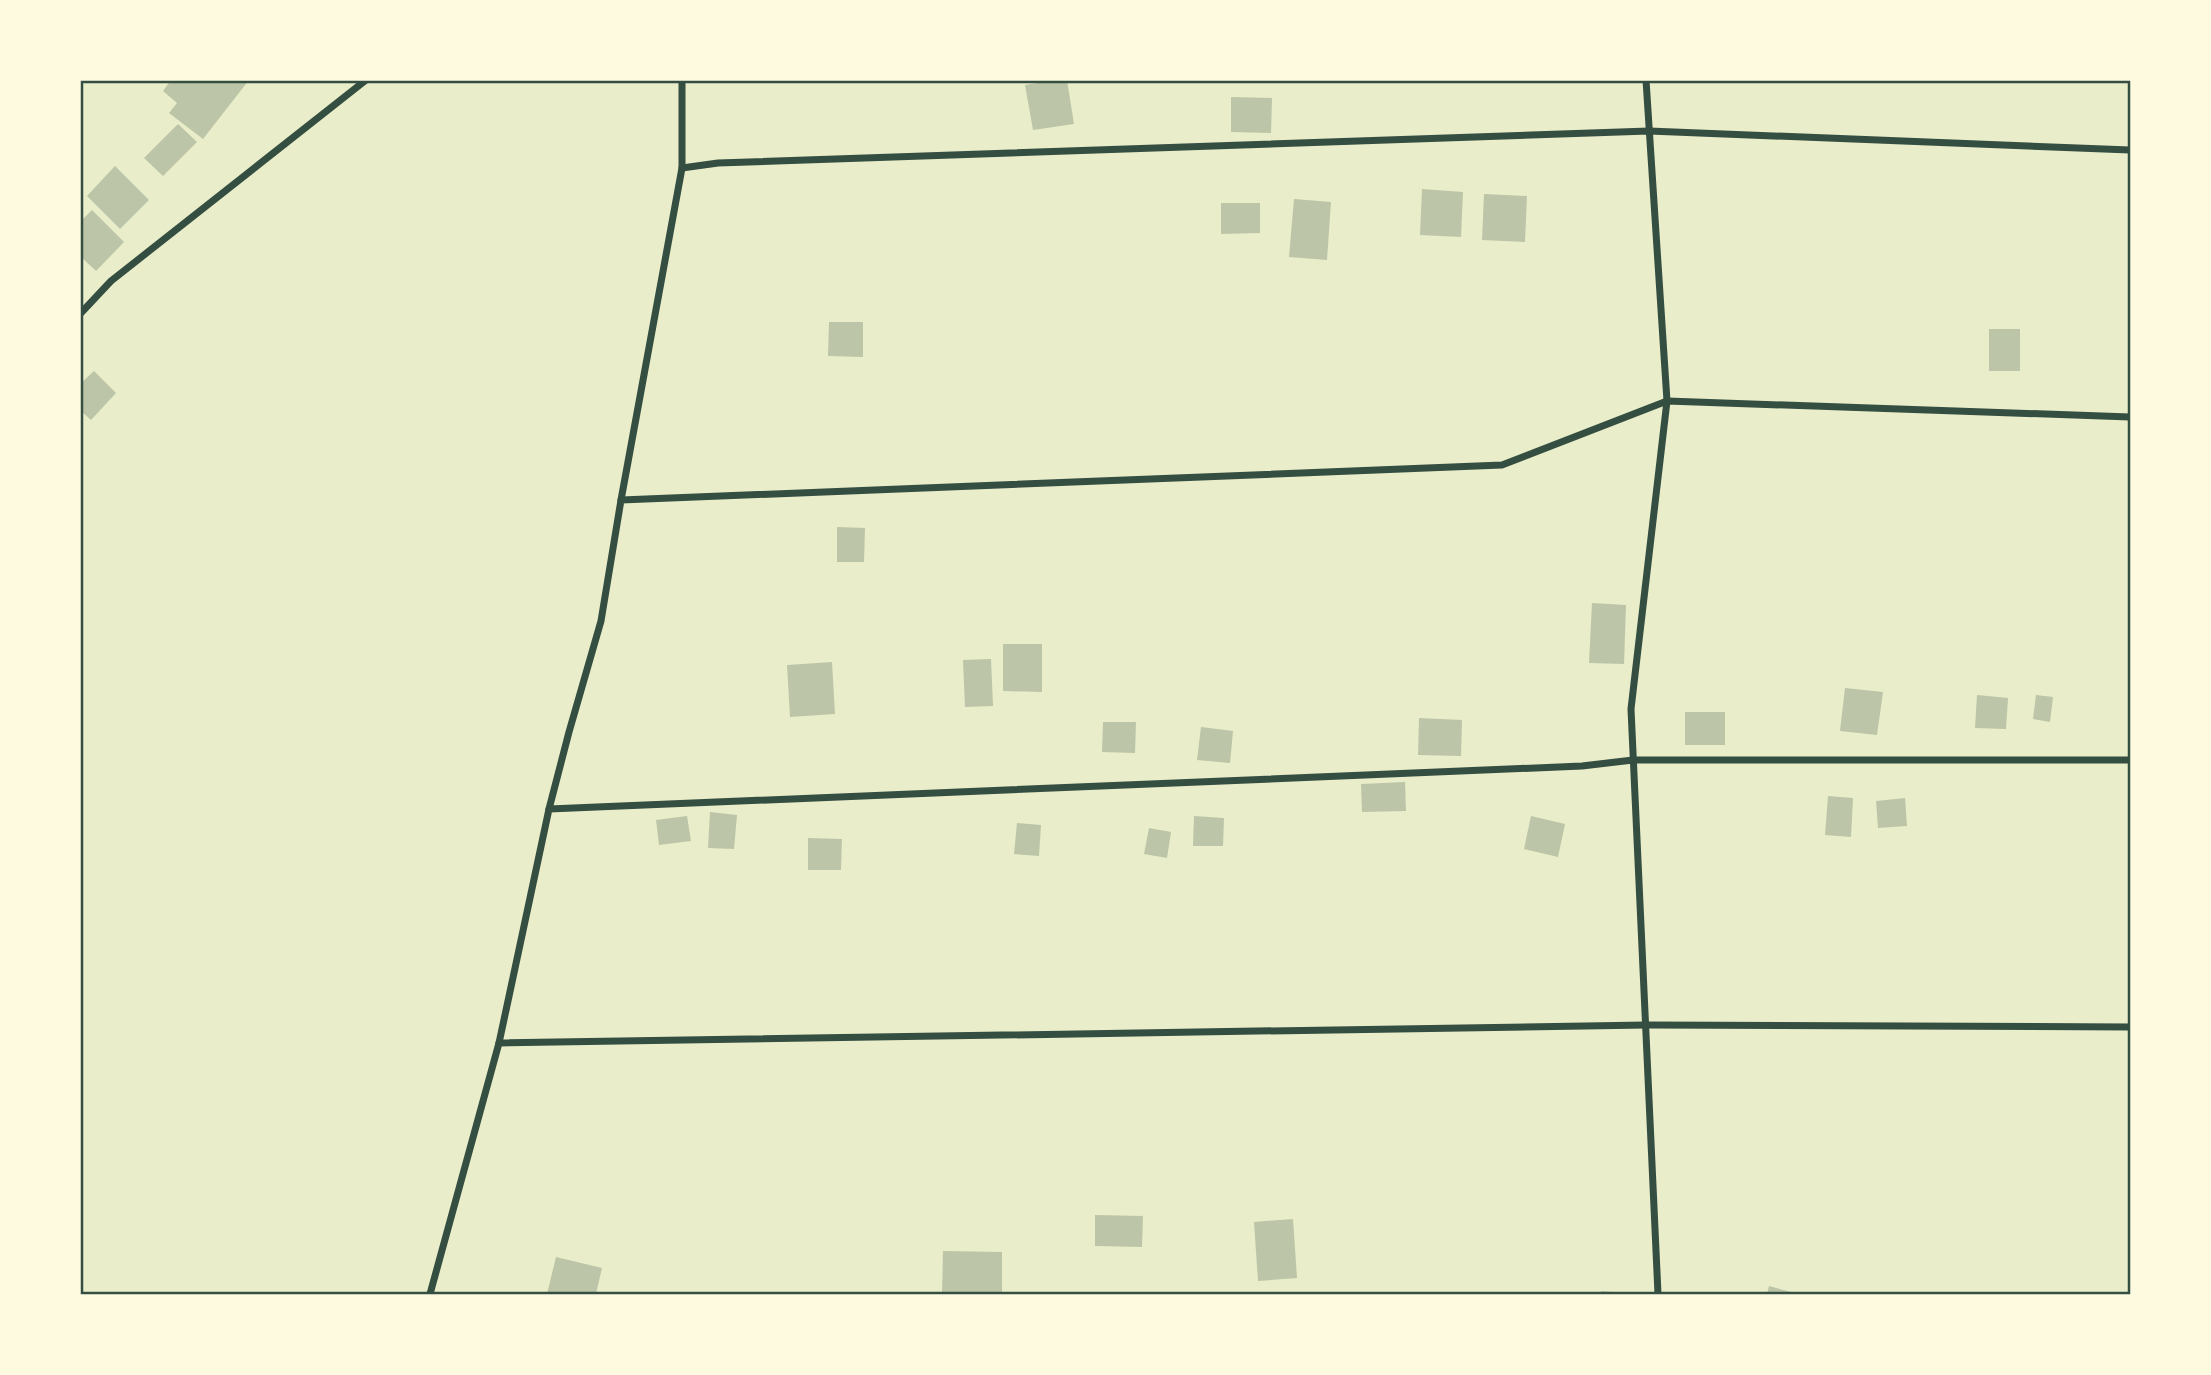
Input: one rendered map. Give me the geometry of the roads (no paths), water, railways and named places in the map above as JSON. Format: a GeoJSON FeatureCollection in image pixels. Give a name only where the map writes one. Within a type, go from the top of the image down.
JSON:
{"type":"FeatureCollection","features":[{"type":"Feature","properties":{"kind":"street"},"geometry":{"type":"LineString","coordinates":[[80,314],[111,281],[366,80]]}},
{"type":"Feature","properties":{"kind":"street"},"geometry":{"type":"LineString","coordinates":[[430,1294],[499,1043],[549,809],[601,621],[681,168],[682,80]]}},
{"type":"Feature","properties":{"kind":"street"},"geometry":{"type":"LineString","coordinates":[[1646,80],[1667,401],[1631,709],[1658,1294]]}},
{"type":"Feature","properties":{"kind":"street"},"geometry":{"type":"LineString","coordinates":[[681,168],[718,163],[1649,131],[2130,150]]}},
{"type":"Feature","properties":{"kind":"street"},"geometry":{"type":"LineString","coordinates":[[621,500],[1502,465],[1667,401],[2130,417]]}},
{"type":"Feature","properties":{"kind":"street"},"geometry":{"type":"LineString","coordinates":[[549,809],[1583,766],[1633,760],[2130,760]]}},
{"type":"Feature","properties":{"kind":"street"},"geometry":{"type":"LineString","coordinates":[[499,1043],[1646,1025],[2130,1027]]}}]}
